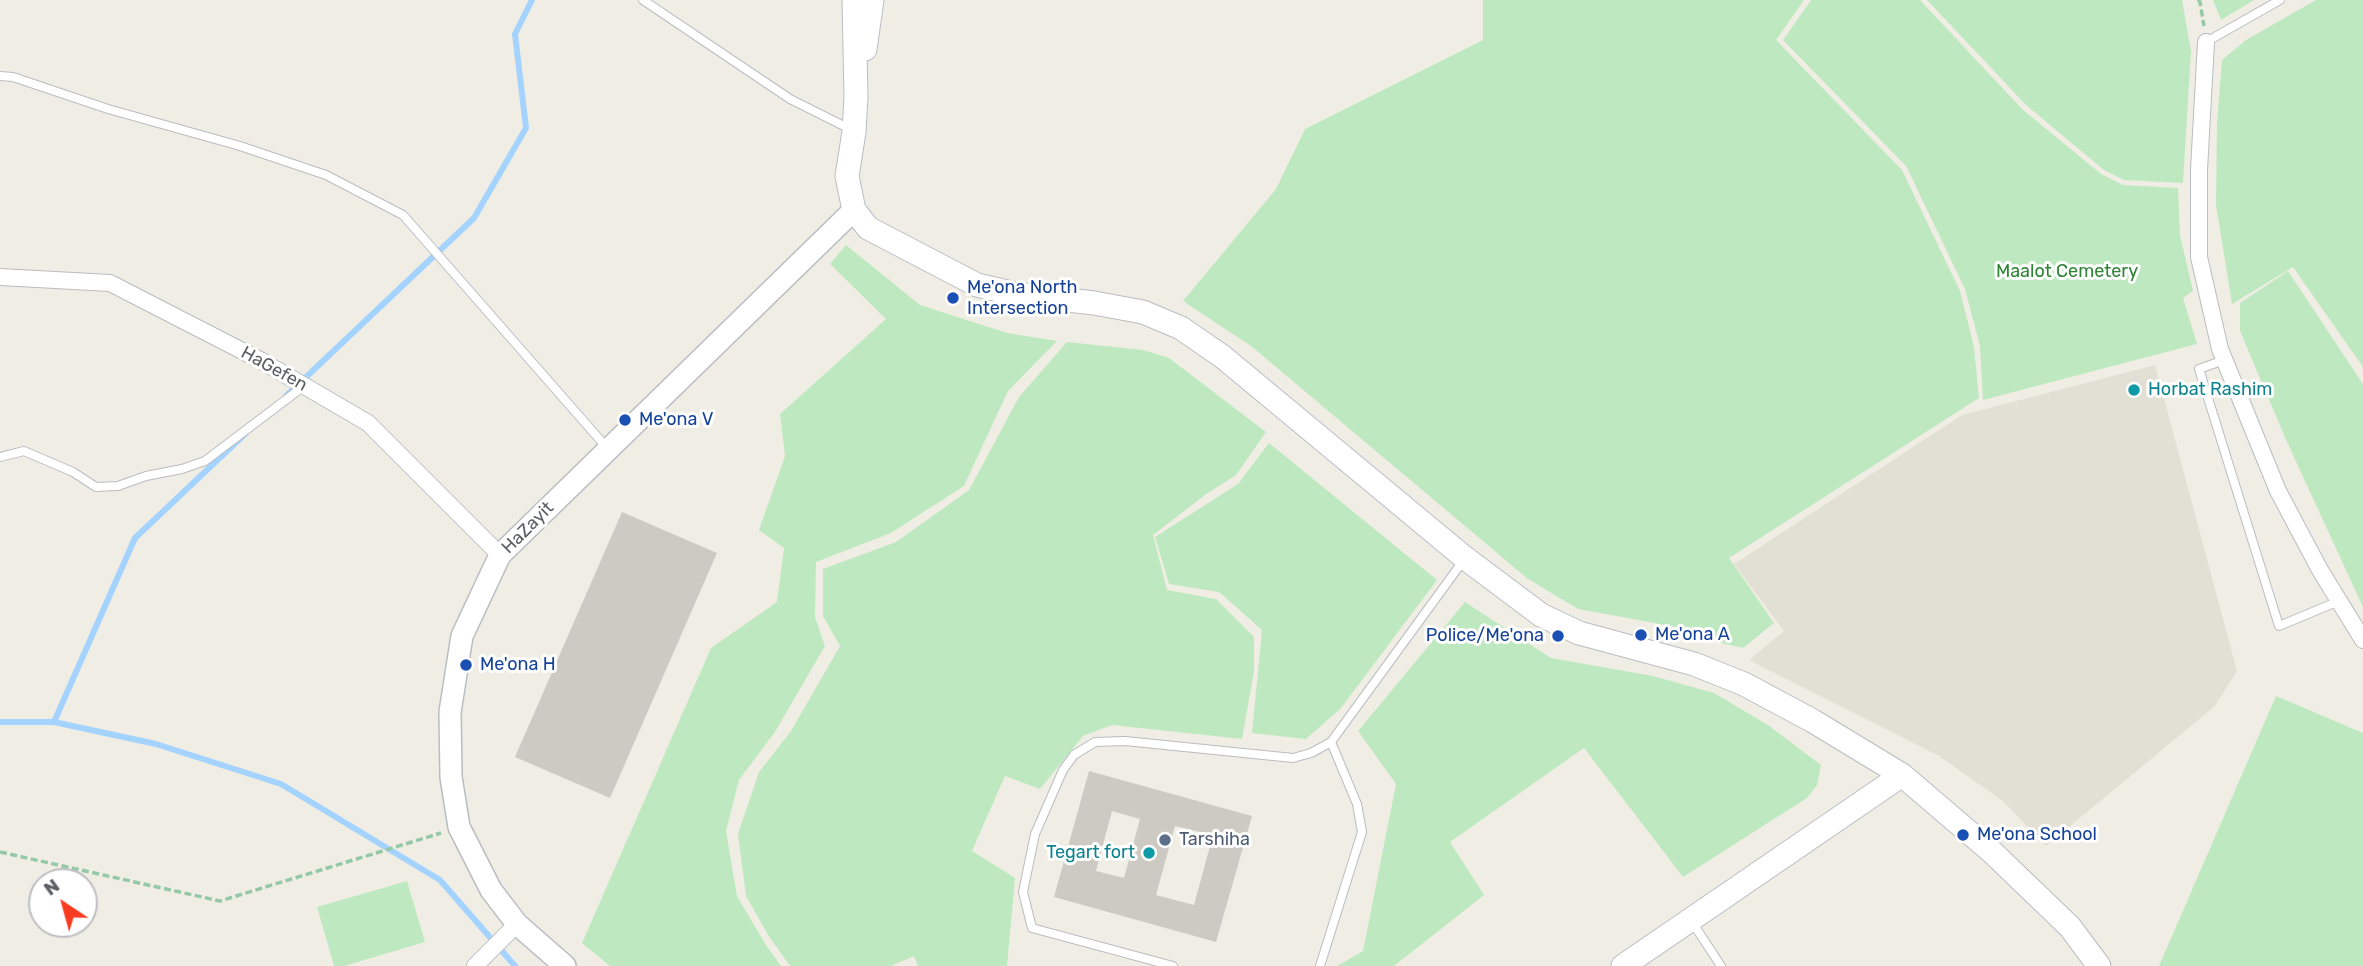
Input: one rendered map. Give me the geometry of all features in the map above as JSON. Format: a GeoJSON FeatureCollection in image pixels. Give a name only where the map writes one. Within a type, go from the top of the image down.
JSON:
{"type":"FeatureCollection","features":[{"type":"Feature","properties":{"kind":"main road"},"geometry":{"type":"LineString","coordinates":[[854,0],[856,97],[854,132],[846,176],[854,210],[868,228],[977,285],[1016,294],[1143,312],[1181,328],[1223,357],[1465,558],[1541,615],[1578,634],[1695,664],[1744,684],[1813,721],[1902,775],[1992,852],[2070,926],[2099,966]]}},
{"type":"Feature","properties":{"kind":"main road"},"geometry":{"type":"LineString","coordinates":[[856,97],[871,22],[872,0]]}},
{"type":"Feature","properties":{"kind":"main road"},"geometry":{"type":"LineString","coordinates":[[1623,966],[1902,775]]}},
{"type":"Feature","properties":{"kind":"street"},"geometry":{"type":"LineString","coordinates":[[2206,42],[2199,170],[2199,257],[2220,349],[2278,491],[2363,640]]}},
{"type":"Feature","properties":{"kind":"street","name":"HaZayit"},"geometry":{"type":"LineString","coordinates":[[565,966],[517,924],[491,890],[460,827],[451,777],[450,712],[462,636],[500,555],[854,210]]}},
{"type":"Feature","properties":{"kind":"street","name":"HaGefen"},"geometry":{"type":"LineString","coordinates":[[0,277],[110,283],[249,355],[368,423],[500,555]]}},
{"type":"Feature","properties":{"kind":"street"},"geometry":{"type":"LineString","coordinates":[[475,966],[517,924]]}},
{"type":"Feature","properties":{"kind":"lane"},"geometry":{"type":"LineString","coordinates":[[643,0],[790,99],[854,132]]}},
{"type":"Feature","properties":{"kind":"lane"},"geometry":{"type":"LineString","coordinates":[[2206,42],[2280,0]]}},
{"type":"Feature","properties":{"kind":"lane"},"geometry":{"type":"LineString","coordinates":[[0,76],[13,77],[265,154],[326,176],[403,215],[608,449]]}},
{"type":"Feature","properties":{"kind":"lane"},"geometry":{"type":"LineString","coordinates":[[2224,360],[2199,369],[2279,626],[2339,601]]}},
{"type":"Feature","properties":{"kind":"lane"},"geometry":{"type":"LineString","coordinates":[[0,457],[24,451],[73,472],[96,486],[118,486],[205,461],[304,386]]}},
{"type":"Feature","properties":{"kind":"lane"},"geometry":{"type":"LineString","coordinates":[[1173,966],[1032,928],[1023,892],[1035,834],[1063,770],[1074,755],[1095,741],[1125,741],[1293,758],[1311,753],[1331,742],[1465,558]]}},
{"type":"Feature","properties":{"kind":"lane"},"geometry":{"type":"LineString","coordinates":[[1320,965],[1362,832],[1357,804],[1331,742]]}},
{"type":"Feature","properties":{"kind":"lane"},"geometry":{"type":"LineString","coordinates":[[1691,920],[1721,966]]}},
{"type":"Feature","properties":{"kind":"path"},"geometry":{"type":"LineString","coordinates":[[2197,0],[2200,2],[2206,42]]}},
{"type":"Feature","properties":{"kind":"path"},"geometry":{"type":"LineString","coordinates":[[0,852],[220,901],[460,827]]}},
{"type":"Feature","properties":{"kind":"shaded area"},"geometry":{"type":"Polygon","coordinates":[[[2155,365],[2237,671],[2215,706],[2046,846],[2004,802],[1939,756],[1749,660],[1784,631],[1734,564],[1962,415],[2155,365]]]}},
{"type":"Feature","properties":{"kind":"green space"},"geometry":{"type":"Polygon","coordinates":[[[1483,0],[1804,0],[1776,40],[1902,170],[1960,291],[1974,347],[1979,398],[1729,558],[1774,623],[1743,648],[1671,626],[1578,609],[1528,579],[1251,346],[1183,301],[1276,189],[1305,129],[1483,40],[1483,0]]]}},
{"type":"Feature","properties":{"kind":"green space","name":"Maalot Cemetery"},"geometry":{"type":"Polygon","coordinates":[[[1811,0],[1920,0],[2022,109],[2101,174],[2123,185],[2178,188],[2180,235],[2193,291],[2183,298],[2197,344],[1983,400],[1980,346],[1965,289],[1906,166],[1783,40],[1811,0]]]}},
{"type":"Feature","properties":{"kind":"green space"},"geometry":{"type":"Polygon","coordinates":[[[1927,0],[2182,0],[2191,51],[2183,183],[2124,180],[2104,170],[2026,105],[1927,0]]]}},
{"type":"Feature","properties":{"kind":"green space"},"geometry":{"type":"Polygon","coordinates":[[[2213,0],[2254,0],[2221,20],[2213,0]]]}},
{"type":"Feature","properties":{"kind":"green space"},"geometry":{"type":"Polygon","coordinates":[[[2316,0],[2363,0],[2363,367],[2293,267],[2232,304],[2216,205],[2217,122],[2222,60],[2246,40],[2316,0]]]}},
{"type":"Feature","properties":{"kind":"green space"},"geometry":{"type":"Polygon","coordinates":[[[846,245],[920,305],[1007,333],[1057,341],[1008,391],[964,486],[891,533],[816,562],[815,617],[825,646],[775,732],[739,780],[726,831],[737,896],[781,966],[610,966],[582,943],[711,648],[777,602],[784,548],[759,530],[785,456],[780,414],[886,319],[830,264],[846,245]]]}},
{"type":"Feature","properties":{"kind":"green space"},"geometry":{"type":"Polygon","coordinates":[[[2288,271],[2363,384],[2363,607],[2287,442],[2240,331],[2240,303],[2288,271]]]}},
{"type":"Feature","properties":{"kind":"green space"},"geometry":{"type":"Polygon","coordinates":[[[1067,342],[1143,350],[1169,358],[1266,432],[1236,475],[1153,535],[1167,590],[1216,599],[1254,637],[1254,671],[1242,739],[1112,725],[1083,736],[1040,789],[1005,776],[972,851],[1015,878],[1007,966],[918,966],[914,956],[891,966],[790,966],[768,935],[746,896],[738,834],[759,772],[791,731],[840,646],[823,616],[823,569],[896,542],[969,490],[1019,397],[1067,342]]]}},
{"type":"Feature","properties":{"kind":"green space"},"geometry":{"type":"Polygon","coordinates":[[[1269,443],[1437,580],[1341,708],[1306,739],[1252,733],[1262,630],[1219,592],[1169,584],[1155,537],[1238,484],[1269,443]]]}},
{"type":"Feature","properties":{"kind":"green space"},"geometry":{"type":"Polygon","coordinates":[[[1465,602],[1551,658],[1653,676],[1714,693],[1768,725],[1821,765],[1817,785],[1807,798],[1683,877],[1584,748],[1450,842],[1484,895],[1394,966],[1337,966],[1363,951],[1396,784],[1358,731],[1465,602]]]}},
{"type":"Feature","properties":{"kind":"green space"},"geometry":{"type":"Polygon","coordinates":[[[2276,696],[2363,733],[2363,966],[2159,966],[2276,696]]]}},
{"type":"Feature","properties":{"kind":"green space"},"geometry":{"type":"Polygon","coordinates":[[[407,881],[425,942],[344,966],[334,966],[317,907],[407,881]]]}},
{"type":"Feature","properties":{"kind":"building"},"geometry":{"type":"Polygon","coordinates":[[[622,512],[717,553],[610,798],[515,757],[622,512]]]}},
{"type":"Feature","properties":{"kind":"building","name":"Tegart fort"},"geometry":{"type":"Polygon","coordinates":[[[1089,771],[1252,816],[1216,942],[1054,897],[1089,771]],[[1112,811],[1096,871],[1124,878],[1140,819],[1112,811]],[[1175,826],[1156,895],[1194,905],[1213,835],[1175,826]]]}},
{"type":"Feature","properties":{"kind":"waterway"},"geometry":{"type":"LineString","coordinates":[[286,396],[474,218],[526,128],[515,34],[532,0]]}},
{"type":"Feature","properties":{"kind":"waterway"},"geometry":{"type":"LineString","coordinates":[[54,722],[135,538],[245,434]]}},
{"type":"Feature","properties":{"kind":"waterway"},"geometry":{"type":"LineString","coordinates":[[0,722],[54,722],[156,744],[281,784],[440,880],[515,966]]}},
{"type":"Feature","properties":{"kind":"place","name":"Me'ona North Intersection"},"geometry":{"type":"Point","coordinates":[953,298]}},
{"type":"Feature","properties":{"kind":"place","name":"Horbat Rashim"},"geometry":{"type":"Point","coordinates":[2134,390]}},
{"type":"Feature","properties":{"kind":"place","name":"Me'ona V"},"geometry":{"type":"Point","coordinates":[625,420]}},
{"type":"Feature","properties":{"kind":"place","name":"Me'ona A"},"geometry":{"type":"Point","coordinates":[1641,635]}},
{"type":"Feature","properties":{"kind":"place","name":"Police/Me'ona"},"geometry":{"type":"Point","coordinates":[1558,636]}},
{"type":"Feature","properties":{"kind":"place","name":"Me'ona H"},"geometry":{"type":"Point","coordinates":[466,665]}},
{"type":"Feature","properties":{"kind":"place","name":"Me'ona School"},"geometry":{"type":"Point","coordinates":[1963,835]}},
{"type":"Feature","properties":{"kind":"place","name":"Tarshiha"},"geometry":{"type":"Point","coordinates":[1165,840]}},
{"type":"Feature","properties":{"kind":"place","name":"Tegart fort"},"geometry":{"type":"Point","coordinates":[1149,853]}}]}
